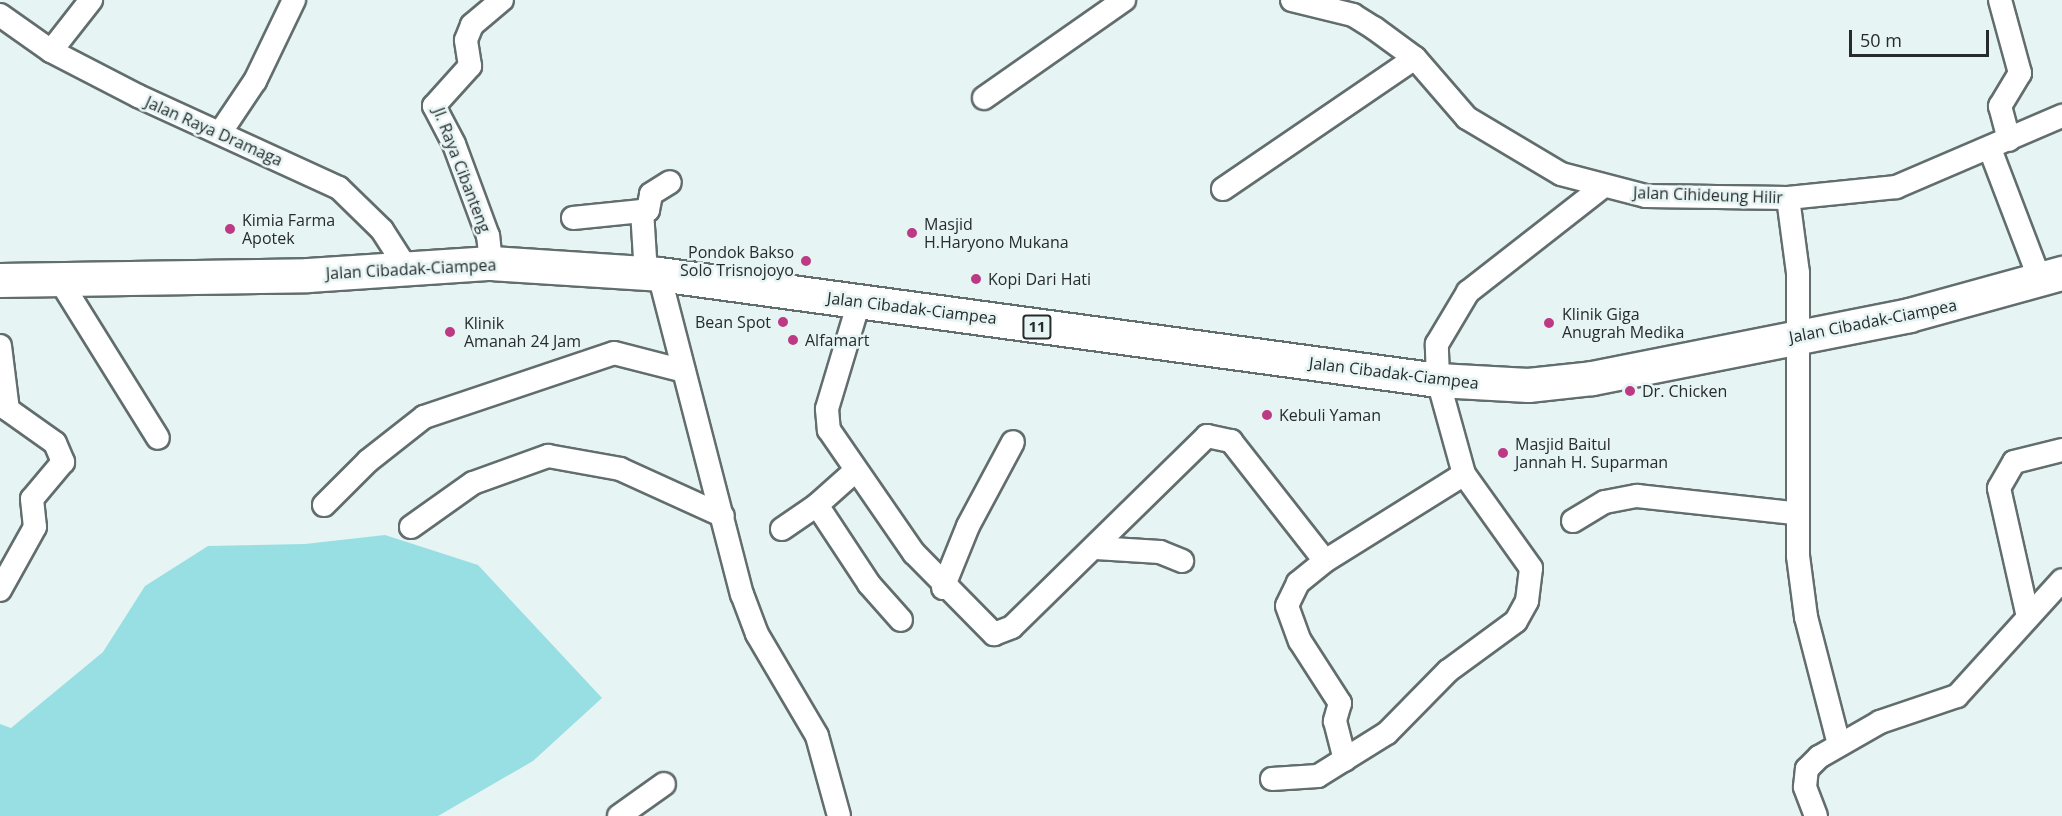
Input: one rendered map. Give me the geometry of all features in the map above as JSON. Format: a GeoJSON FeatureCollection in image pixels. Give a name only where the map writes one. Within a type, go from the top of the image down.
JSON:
{"type":"FeatureCollection","features":[{"type":"Feature","properties":{"kind":"highway","name":"Jalan Cibadak-Ciampea"},"geometry":{"type":"LineString","coordinates":[[0,280],[407,269],[491,263],[652,274],[1438,380],[1528,385],[1592,378],[1973,301],[2051,277]]}},
{"type":"Feature","properties":{"kind":"street"},"geometry":{"type":"LineString","coordinates":[[51,51],[91,0]]}},
{"type":"Feature","properties":{"kind":"street"},"geometry":{"type":"LineString","coordinates":[[220,134],[255,81],[294,0]]}},
{"type":"Feature","properties":{"kind":"street","name":"Jl. Raya Cibanteng"},"geometry":{"type":"LineString","coordinates":[[491,263],[488,236],[454,144],[434,106],[470,66],[466,40],[472,25],[502,0]]}},
{"type":"Feature","properties":{"kind":"street"},"geometry":{"type":"LineString","coordinates":[[984,98],[1124,0]]}},
{"type":"Feature","properties":{"kind":"street","name":"Jalan Cihideung Hilir"},"geometry":{"type":"LineString","coordinates":[[1292,0],[1353,15],[1415,58],[1467,118],[1561,174],[1600,189],[1646,196],[1788,198],[1896,188],[2062,116]]}},
{"type":"Feature","properties":{"kind":"street"},"geometry":{"type":"LineString","coordinates":[[2000,0],[2020,73],[2000,106],[2000,144],[2051,277]]}},
{"type":"Feature","properties":{"kind":"street","name":"Jalan Raya Dramaga"},"geometry":{"type":"LineString","coordinates":[[0,15],[51,51],[220,134],[339,188],[382,230],[407,269]]}},
{"type":"Feature","properties":{"kind":"street"},"geometry":{"type":"LineString","coordinates":[[1223,189],[1415,58]]}},
{"type":"Feature","properties":{"kind":"street"},"geometry":{"type":"LineString","coordinates":[[573,218],[648,210],[651,194],[670,182]]}},
{"type":"Feature","properties":{"kind":"street"},"geometry":{"type":"LineString","coordinates":[[1272,779],[1312,777],[1345,760],[1387,733],[1448,671],[1516,621],[1527,601],[1531,568],[1464,474],[1438,380],[1437,344],[1468,292],[1600,189]]}},
{"type":"Feature","properties":{"kind":"street"},"geometry":{"type":"LineString","coordinates":[[1788,198],[1798,273],[1794,513],[1801,592],[1839,746]]}},
{"type":"Feature","properties":{"kind":"street"},"geometry":{"type":"LineString","coordinates":[[642,211],[652,274],[684,370],[757,634],[817,736],[839,816]]}},
{"type":"Feature","properties":{"kind":"street"},"geometry":{"type":"LineString","coordinates":[[59,279],[158,438]]}},
{"type":"Feature","properties":{"kind":"street"},"geometry":{"type":"LineString","coordinates":[[859,302],[825,417],[854,472],[943,588],[994,634],[1002,632],[1096,548],[1199,441],[1218,434],[1231,441],[1325,561]]}},
{"type":"Feature","properties":{"kind":"street"},"geometry":{"type":"LineString","coordinates":[[0,346],[4,407],[55,442],[63,462],[32,500],[35,526],[0,590]]}},
{"type":"Feature","properties":{"kind":"street"},"geometry":{"type":"LineString","coordinates":[[324,505],[368,461],[424,417],[614,353],[684,370]]}},
{"type":"Feature","properties":{"kind":"street"},"geometry":{"type":"LineString","coordinates":[[943,588],[968,526],[1013,442]]}},
{"type":"Feature","properties":{"kind":"street"},"geometry":{"type":"LineString","coordinates":[[2028,617],[1999,488],[2014,462],[2062,450]]}},
{"type":"Feature","properties":{"kind":"street"},"geometry":{"type":"LineString","coordinates":[[411,527],[472,483],[548,456],[620,469],[723,516]]}},
{"type":"Feature","properties":{"kind":"street"},"geometry":{"type":"LineString","coordinates":[[782,529],[817,505],[854,472]]}},
{"type":"Feature","properties":{"kind":"street"},"geometry":{"type":"LineString","coordinates":[[1345,760],[1335,721],[1340,703],[1300,641],[1287,606],[1298,583],[1325,561],[1464,474]]}},
{"type":"Feature","properties":{"kind":"street"},"geometry":{"type":"LineString","coordinates":[[1573,521],[1605,502],[1637,496],[1794,513]]}},
{"type":"Feature","properties":{"kind":"street"},"geometry":{"type":"LineString","coordinates":[[817,505],[869,584],[901,620]]}},
{"type":"Feature","properties":{"kind":"street"},"geometry":{"type":"LineString","coordinates":[[1096,548],[1161,552],[1182,561]]}},
{"type":"Feature","properties":{"kind":"street"},"geometry":{"type":"LineString","coordinates":[[1816,816],[1805,787],[1807,769],[1839,746],[1880,722],[1957,696],[2062,580]]}},
{"type":"Feature","properties":{"kind":"street"},"geometry":{"type":"LineString","coordinates":[[619,816],[664,784]]}},
{"type":"Feature","properties":{"kind":"shaded area"},"geometry":{"type":"Polygon","coordinates":[[[385,535],[478,565],[602,698],[533,761],[438,816],[0,816],[0,724],[11,728],[103,652],[145,586],[208,546],[305,544],[385,535]]]}},
{"type":"Feature","properties":{"kind":"place","name":"Kimia Farma Apotek"},"geometry":{"type":"Point","coordinates":[230,229]}},
{"type":"Feature","properties":{"kind":"place","name":"Masjid H.Haryono Mukana"},"geometry":{"type":"Point","coordinates":[912,233]}},
{"type":"Feature","properties":{"kind":"place","name":"Pondok Bakso Solo Trisnojoyo"},"geometry":{"type":"Point","coordinates":[806,261]}},
{"type":"Feature","properties":{"kind":"place","name":"Kopi Dari Hati"},"geometry":{"type":"Point","coordinates":[976,279]}},
{"type":"Feature","properties":{"kind":"place","name":"Bean Spot"},"geometry":{"type":"Point","coordinates":[783,322]}},
{"type":"Feature","properties":{"kind":"place","name":"Klinik Giga Anugrah Medika"},"geometry":{"type":"Point","coordinates":[1549,323]}},
{"type":"Feature","properties":{"kind":"place","name":"Klinik Amanah 24 Jam"},"geometry":{"type":"Point","coordinates":[450,332]}},
{"type":"Feature","properties":{"kind":"place","name":"Alfamart"},"geometry":{"type":"Point","coordinates":[793,340]}},
{"type":"Feature","properties":{"kind":"place","name":"Dr. Chicken"},"geometry":{"type":"Point","coordinates":[1630,391]}},
{"type":"Feature","properties":{"kind":"place","name":"Kebuli Yaman"},"geometry":{"type":"Point","coordinates":[1267,415]}},
{"type":"Feature","properties":{"kind":"place","name":"Masjid Baitul Jannah H. Suparman"},"geometry":{"type":"Point","coordinates":[1503,453]}}]}
